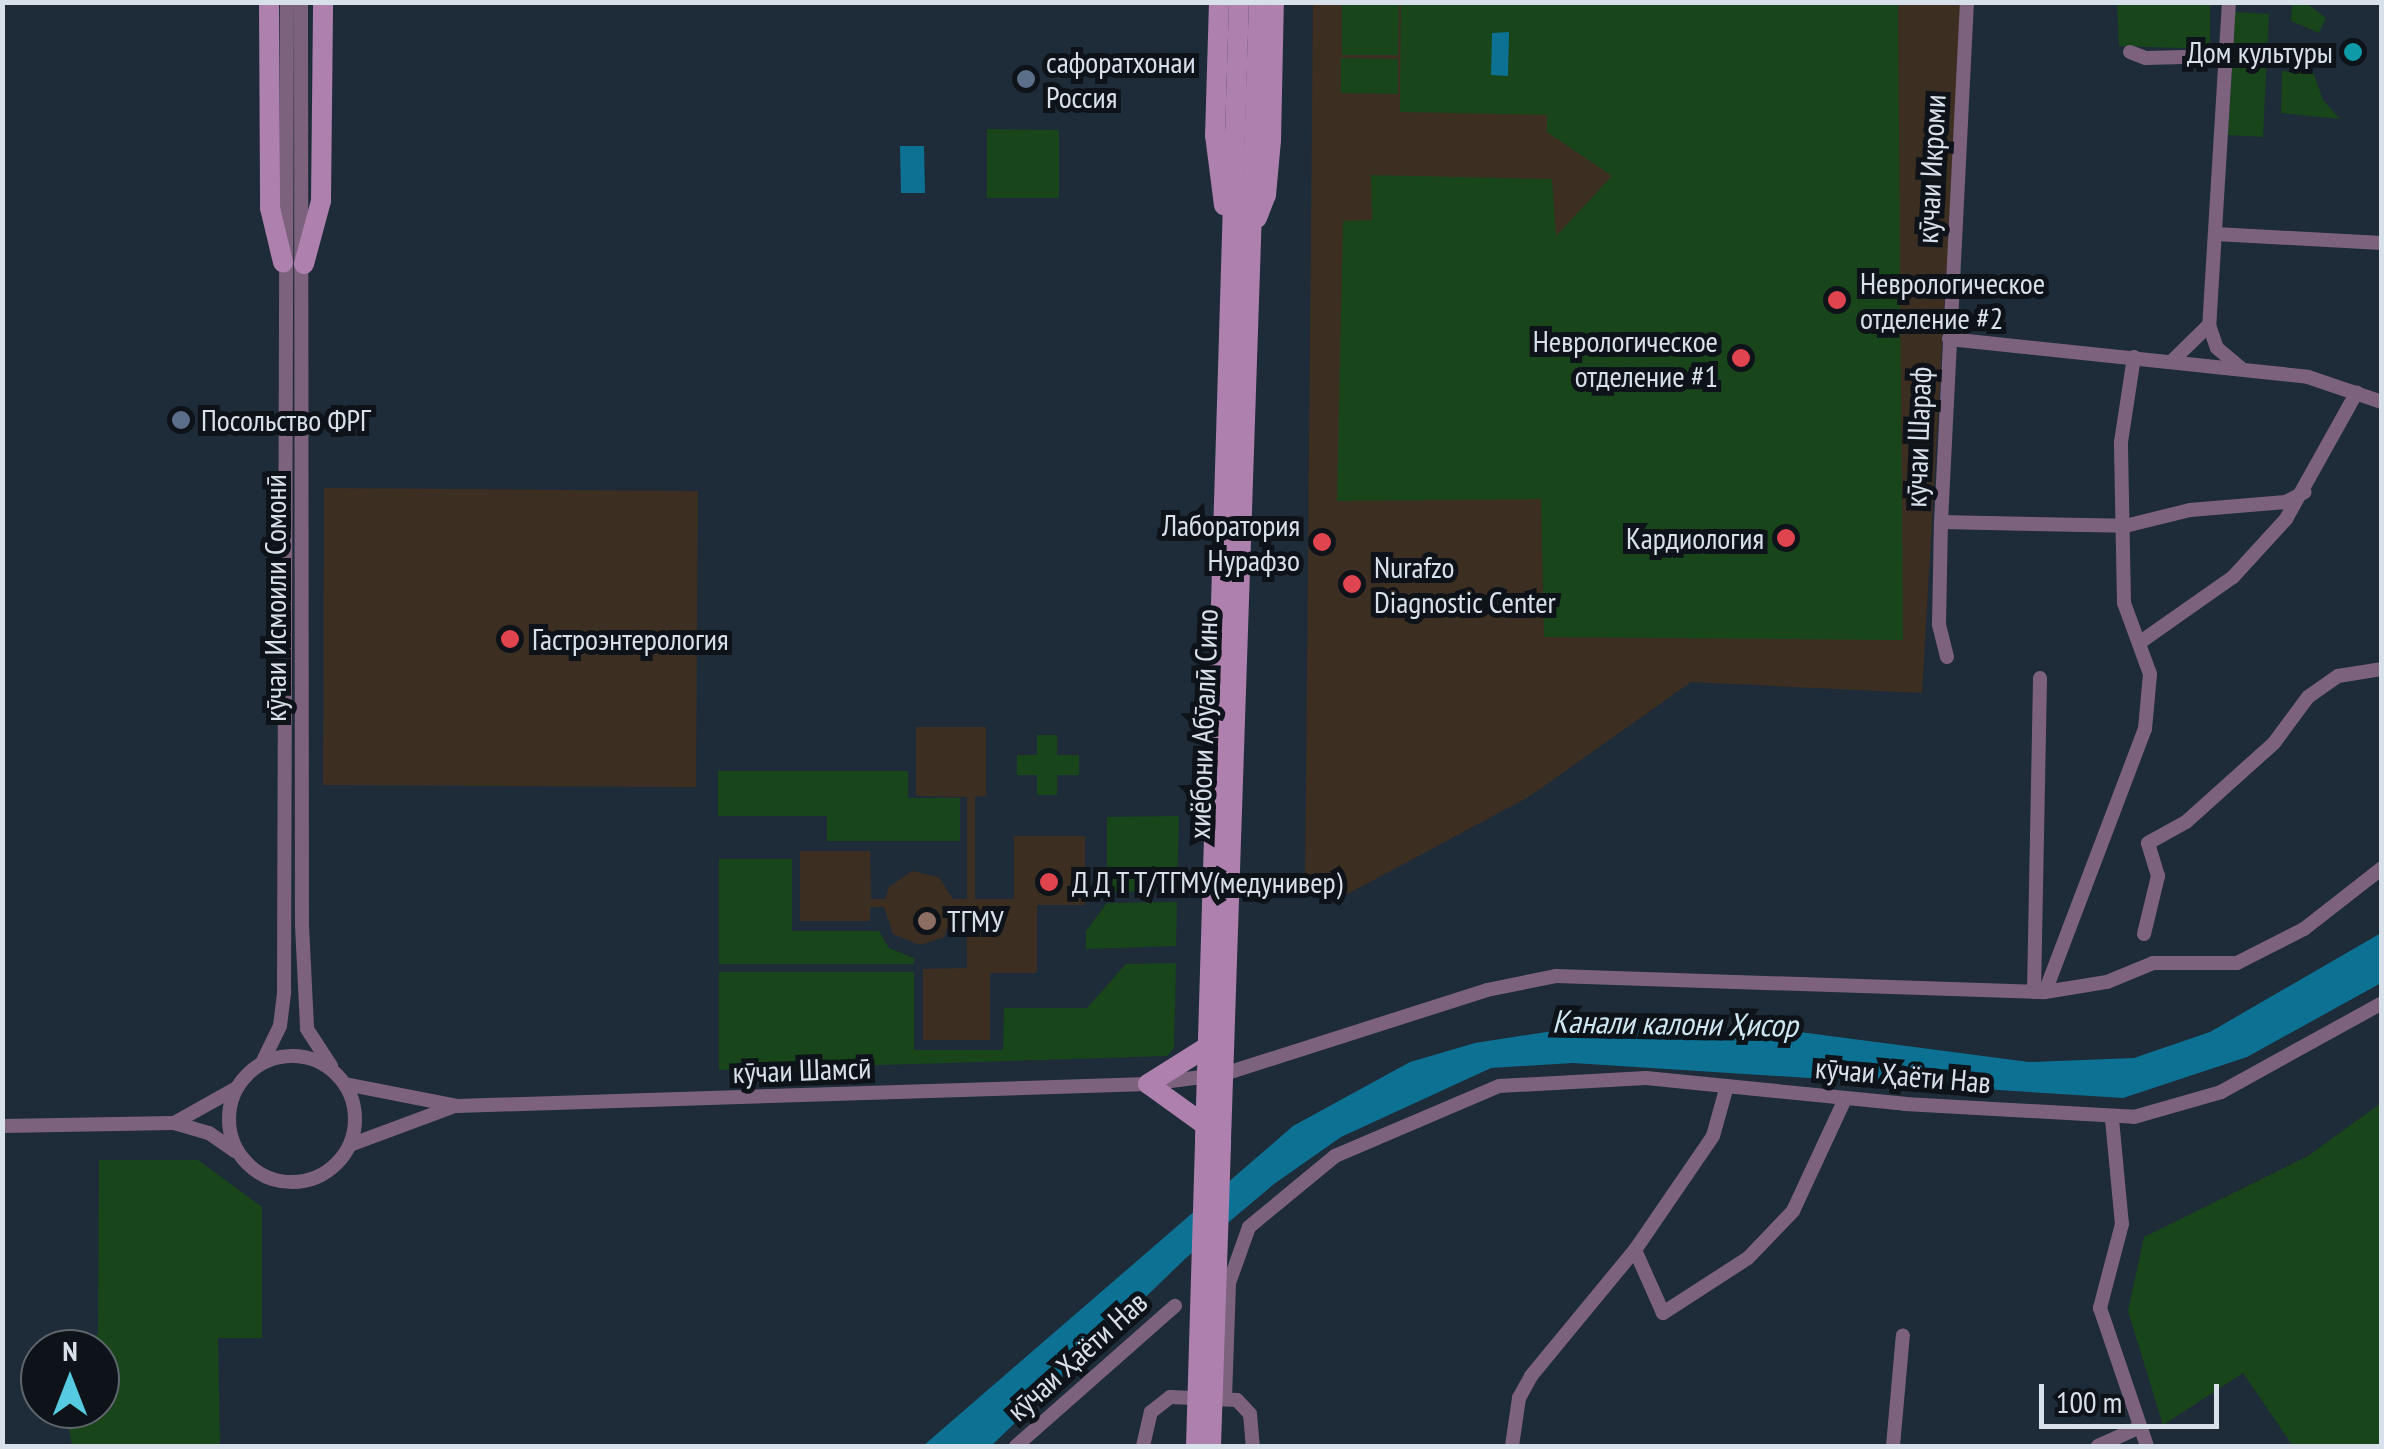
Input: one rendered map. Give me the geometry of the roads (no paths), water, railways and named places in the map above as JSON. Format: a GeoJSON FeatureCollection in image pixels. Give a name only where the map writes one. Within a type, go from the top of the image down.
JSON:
{"type":"FeatureCollection","features":[{"type":"Feature","properties":{"kind":"main road"},"geometry":{"type":"LineString","coordinates":[[270,2],[270,208],[283,262]]}},
{"type":"Feature","properties":{"kind":"main road"},"geometry":{"type":"LineString","coordinates":[[304,264],[321,201],[323,2]]}},
{"type":"Feature","properties":{"kind":"main road"},"geometry":{"type":"LineString","coordinates":[[1219,2],[1215,135],[1241,232]]}},
{"type":"Feature","properties":{"kind":"main road","name":"хиёбони Абӯалӣ Сино"},"geometry":{"type":"LineString","coordinates":[[1196,1446],[1215,1076],[1241,232],[1239,2]]}},
{"type":"Feature","properties":{"kind":"main road","name":"хиёбони Абӯалӣ Сино"},"geometry":{"type":"LineString","coordinates":[[1215,1076],[1207,1047],[1241,232],[1259,2]]}},
{"type":"Feature","properties":{"kind":"main road"},"geometry":{"type":"LineString","coordinates":[[1241,232],[1266,195],[1274,2]]}},
{"type":"Feature","properties":{"kind":"main road"},"geometry":{"type":"LineString","coordinates":[[1207,1047],[1148,1084],[1210,1135]]}},
{"type":"Feature","properties":{"kind":"main road","name":"хиёбони Абӯалӣ Сино"},"geometry":{"type":"LineString","coordinates":[[1210,1135],[1211,1446]]}},
{"type":"Feature","properties":{"kind":"street","name":"кӯчаи Исмоили Сомонӣ"},"geometry":{"type":"LineString","coordinates":[[287,2],[304,264],[302,925],[307,1028],[331,1066]]}},
{"type":"Feature","properties":{"kind":"street","name":"кӯчаи Исмоили Сомонӣ"},"geometry":{"type":"LineString","coordinates":[[262,1064],[280,1026],[284,991],[283,262],[301,2]]}},
{"type":"Feature","properties":{"kind":"street","name":"кӯчаи Икроми"},"geometry":{"type":"LineString","coordinates":[[1949,339],[1967,2]]}},
{"type":"Feature","properties":{"kind":"street"},"geometry":{"type":"LineString","coordinates":[[2229,2],[2222,56],[2209,325],[2217,348],[2240,367]]}},
{"type":"Feature","properties":{"kind":"street"},"geometry":{"type":"LineString","coordinates":[[2130,52],[2146,58],[2222,56]]}},
{"type":"Feature","properties":{"kind":"street"},"geometry":{"type":"LineString","coordinates":[[2216,234],[2382,243]]}},
{"type":"Feature","properties":{"kind":"street"},"geometry":{"type":"LineString","coordinates":[[2172,360],[2209,325]]}},
{"type":"Feature","properties":{"kind":"street","name":"кӯчаи Шараф"},"geometry":{"type":"LineString","coordinates":[[2305,492],[2286,502],[2190,510],[2124,526],[1941,522],[1949,339],[2240,367],[2357,392],[2382,402]]}},
{"type":"Feature","properties":{"kind":"street"},"geometry":{"type":"LineString","coordinates":[[2040,992],[2144,729],[2150,674],[2124,603],[2121,442],[2134,357]]}},
{"type":"Feature","properties":{"kind":"street"},"geometry":{"type":"LineString","coordinates":[[2139,643],[2233,577],[2305,492],[2357,392]]}},
{"type":"Feature","properties":{"kind":"street"},"geometry":{"type":"LineString","coordinates":[[282,468],[302,468]]}},
{"type":"Feature","properties":{"kind":"street"},"geometry":{"type":"LineString","coordinates":[[1941,522],[1939,624],[1946,657]]}},
{"type":"Feature","properties":{"kind":"street"},"geometry":{"type":"LineString","coordinates":[[2144,934],[2158,876],[2148,843],[2186,822],[2274,743],[2308,697],[2338,676],[2382,669]]}},
{"type":"Feature","properties":{"kind":"street"},"geometry":{"type":"LineString","coordinates":[[2040,678],[2040,992]]}},
{"type":"Feature","properties":{"kind":"street","name":"кӯчаи Шамсӣ"},"geometry":{"type":"LineString","coordinates":[[345,1084],[457,1106],[1148,1084],[1215,1076],[1413,1012],[1556,976],[2040,992],[2107,982],[2153,963],[2237,963],[2304,929],[2382,868]]}},
{"type":"Feature","properties":{"kind":"street","name":"кӯчаи Ҳаёти Нав"},"geometry":{"type":"LineString","coordinates":[[1225,1398],[1229,1284],[1242,1239],[1280,1196],[1335,1156],[1499,1086],[1596,1076],[2112,1119],[2221,1092],[2382,1002]]}},
{"type":"Feature","properties":{"kind":"street"},"geometry":{"type":"LineString","coordinates":[[262,1064],[304,1057],[331,1066],[345,1084],[356,1120],[350,1144]]}},
{"type":"Feature","properties":{"kind":"street","name":"кӯчаи Шамсӣ"},"geometry":{"type":"LineString","coordinates":[[174,1124],[237,1088],[262,1064]]}},
{"type":"Feature","properties":{"kind":"street"},"geometry":{"type":"LineString","coordinates":[[1512,1446],[1519,1398],[1531,1376],[1635,1250],[1713,1136],[1727,1086]]}},
{"type":"Feature","properties":{"kind":"street"},"geometry":{"type":"LineString","coordinates":[[237,1088],[228,1120],[238,1152]]}},
{"type":"Feature","properties":{"kind":"street"},"geometry":{"type":"LineString","coordinates":[[1635,1250],[1663,1313],[1748,1258],[1793,1211],[1845,1099]]}},
{"type":"Feature","properties":{"kind":"street","name":"кӯчаи Шамсӣ"},"geometry":{"type":"LineString","coordinates":[[2,1126],[174,1124],[209,1133],[238,1152],[260,1174],[291,1182],[322,1175],[350,1144],[457,1106]]}},
{"type":"Feature","properties":{"kind":"street"},"geometry":{"type":"LineString","coordinates":[[2112,1119],[2122,1224],[2100,1308],[2146,1446]]}},
{"type":"Feature","properties":{"kind":"street","name":"кӯчаи Ҳаёти Нав"},"geometry":{"type":"LineString","coordinates":[[1016,1446],[1174,1306]]}},
{"type":"Feature","properties":{"kind":"street"},"geometry":{"type":"LineString","coordinates":[[1893,1446],[1903,1335]]}},
{"type":"Feature","properties":{"kind":"street"},"geometry":{"type":"LineString","coordinates":[[1144,1446],[1147,1421],[1162,1399],[1225,1398],[1245,1405],[1253,1446]]}},
{"type":"Feature","properties":{"kind":"street"},"geometry":{"type":"LineString","coordinates":[[2098,1446],[2138,1428]]}},
{"type":"Feature","properties":{"kind":"water"},"geometry":{"type":"Polygon","coordinates":[[[1509,32],[1508,76],[1491,75],[1492,33],[1509,32]]]}},
{"type":"Feature","properties":{"kind":"water"},"geometry":{"type":"Polygon","coordinates":[[[900,146],[924,146],[925,193],[901,193],[900,146]]]}},
{"type":"Feature","properties":{"kind":"water"},"geometry":{"type":"Polygon","coordinates":[[[2381,933],[2381,983],[2247,1057],[2123,1098],[1573,1063],[1491,1068],[1341,1137],[1274,1184],[1186,1258],[991,1446],[923,1446],[1293,1126],[1410,1062],[1475,1043],[1572,1028],[1792,1031],[2029,1062],[2134,1058],[2210,1032],[2381,933]]]}},
{"type":"Feature","properties":{"kind":"place","name":"Дом культуры"},"geometry":{"type":"Point","coordinates":[2353,52]}},
{"type":"Feature","properties":{"kind":"place","name":"сафоратхонаи Россия"},"geometry":{"type":"Point","coordinates":[1026,79]}},
{"type":"Feature","properties":{"kind":"place","name":"Неврологическое отделение #2"},"geometry":{"type":"Point","coordinates":[1837,300]}},
{"type":"Feature","properties":{"kind":"place","name":"Неврологическое отделение #1"},"geometry":{"type":"Point","coordinates":[1741,358]}},
{"type":"Feature","properties":{"kind":"place","name":"Посольство ФРГ"},"geometry":{"type":"Point","coordinates":[181,420]}},
{"type":"Feature","properties":{"kind":"place","name":"Кардиология"},"geometry":{"type":"Point","coordinates":[1786,538]}},
{"type":"Feature","properties":{"kind":"place","name":"Лаборатория Нурафзо"},"geometry":{"type":"Point","coordinates":[1322,542]}},
{"type":"Feature","properties":{"kind":"place","name":"Nurafzo Diagnostic Center"},"geometry":{"type":"Point","coordinates":[1352,584]}},
{"type":"Feature","properties":{"kind":"place","name":"Гастроэнтерология"},"geometry":{"type":"Point","coordinates":[510,639]}},
{"type":"Feature","properties":{"kind":"place","name":"Д Д Т Т/ТГМУ(медунивер)"},"geometry":{"type":"Point","coordinates":[1049,882]}},
{"type":"Feature","properties":{"kind":"place","name":"ТГМУ"},"geometry":{"type":"Point","coordinates":[927,921]}},
{"type":"Feature","properties":{"kind":"water label","name":"Канали калони Ҳисор"},"geometry":{"type":"Point","coordinates":[1675,1023]}}]}
